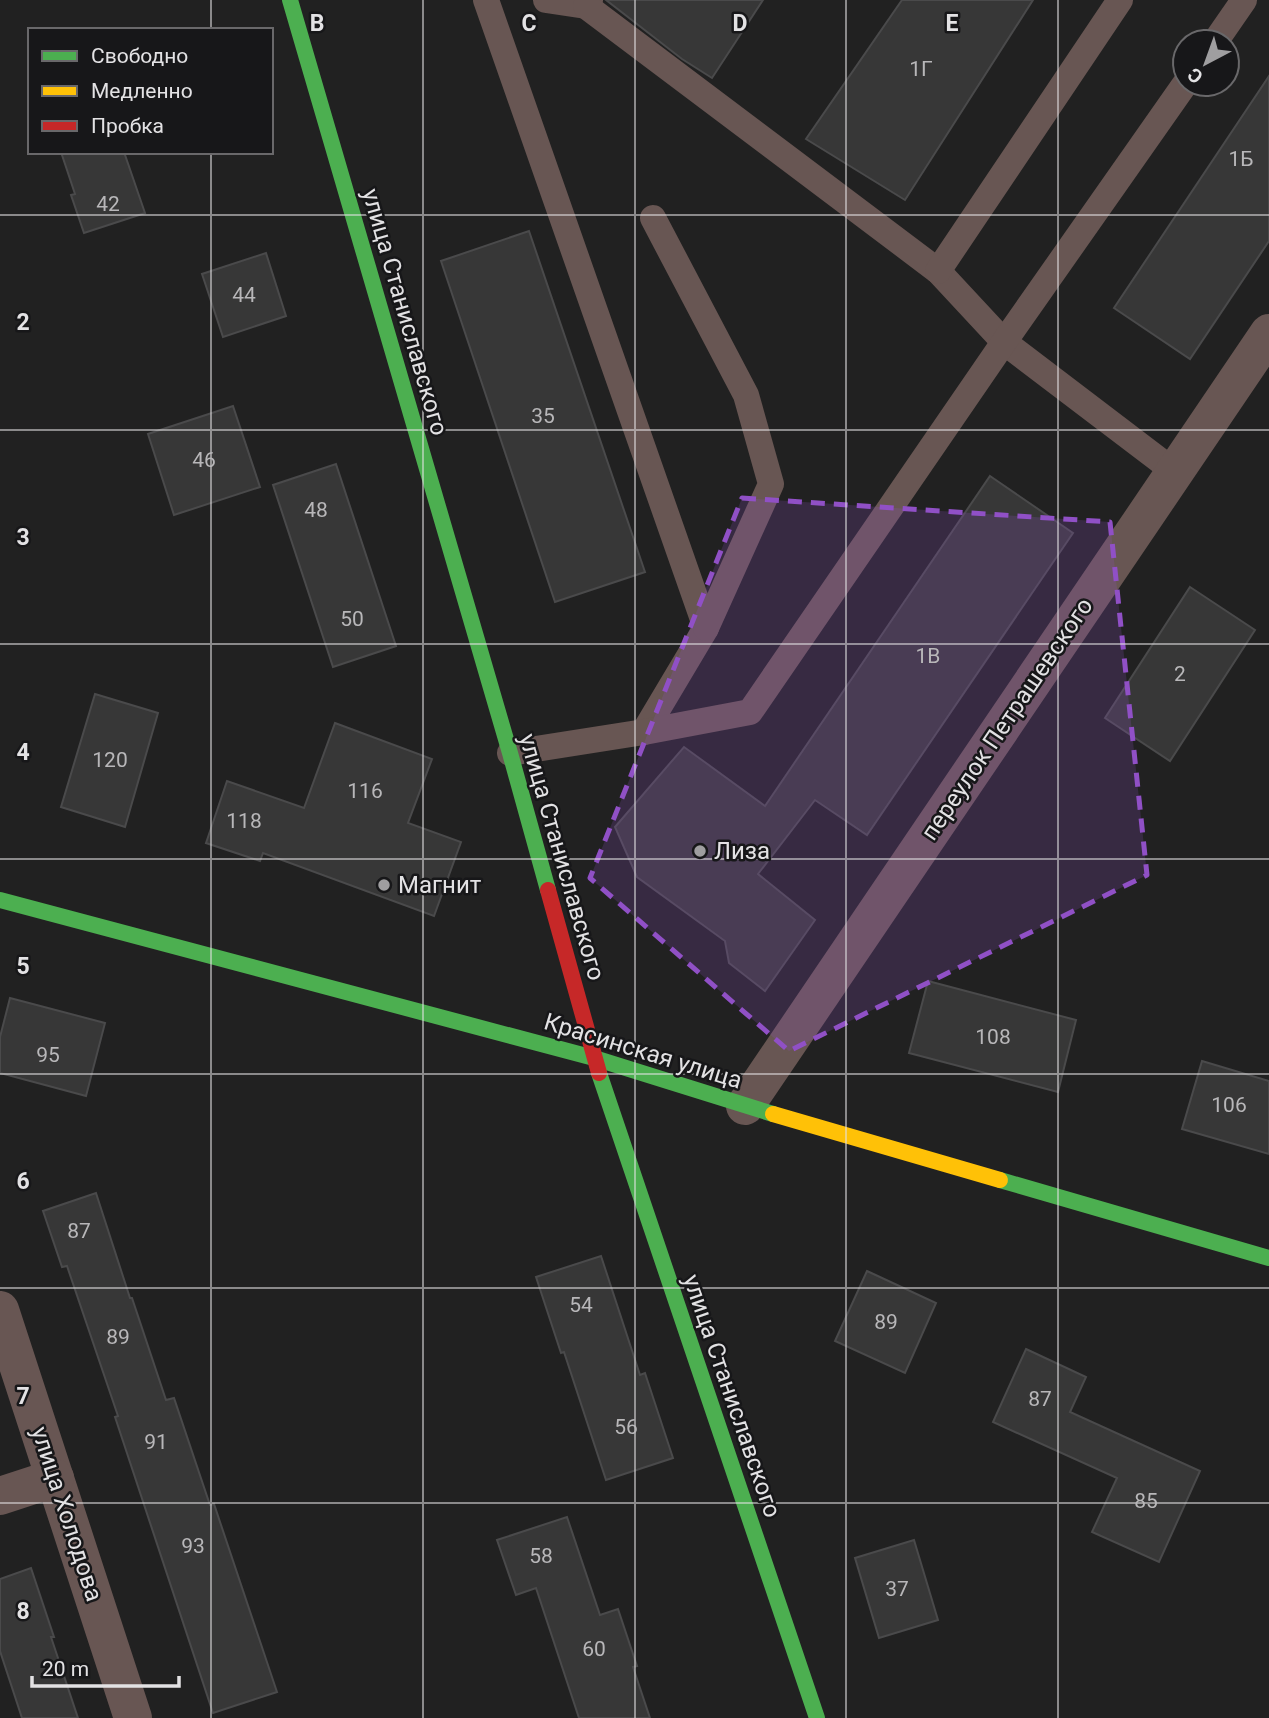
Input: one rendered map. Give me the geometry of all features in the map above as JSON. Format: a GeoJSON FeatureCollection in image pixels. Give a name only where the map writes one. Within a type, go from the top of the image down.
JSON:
{"type":"FeatureCollection","features":[{"type":"Feature","properties":{"kind":"street","name":"улица Станиславского"},"geometry":{"type":"LineString","coordinates":[[289,0],[510,753],[594,1058],[817,1718]]}},
{"type":"Feature","properties":{"kind":"street","name":"переулок Петрашевского"},"geometry":{"type":"LineString","coordinates":[[745,1105],[1269,333]]}},
{"type":"Feature","properties":{"kind":"street","name":"Красинская улица"},"geometry":{"type":"LineString","coordinates":[[0,900],[594,1058],[745,1105],[1269,1258]]}},
{"type":"Feature","properties":{"kind":"street","name":"улица Холодова"},"geometry":{"type":"LineString","coordinates":[[0,1310],[133,1718]]}},
{"type":"Feature","properties":{"kind":"street"},"geometry":{"type":"LineString","coordinates":[[0,1496],[55,1478]]}},
{"type":"Feature","properties":{"kind":"lane"},"geometry":{"type":"LineString","coordinates":[[486,0],[706,628]]}},
{"type":"Feature","properties":{"kind":"lane"},"geometry":{"type":"LineString","coordinates":[[546,0],[588,3],[938,271],[1004,342],[1175,472]]}},
{"type":"Feature","properties":{"kind":"lane"},"geometry":{"type":"LineString","coordinates":[[938,271],[1120,0]]}},
{"type":"Feature","properties":{"kind":"lane"},"geometry":{"type":"LineString","coordinates":[[1225,28],[1244,0]]}},
{"type":"Feature","properties":{"kind":"lane"},"geometry":{"type":"LineString","coordinates":[[510,753],[750,712],[1175,98]]}},
{"type":"Feature","properties":{"kind":"lane"},"geometry":{"type":"LineString","coordinates":[[643,732],[706,628],[771,484],[746,395],[653,218]]}},
{"type":"Feature","properties":{"kind":"highlighted area"},"geometry":{"type":"Polygon","coordinates":[[[742,498],[1110,522],[1147,875],[789,1051],[590,878],[742,498]]]}},
{"type":"Feature","properties":{"kind":"building"},"geometry":{"type":"Polygon","coordinates":[[[606,0],[763,0],[712,78],[682,59],[606,0]]]}},
{"type":"Feature","properties":{"kind":"building"},"geometry":{"type":"Polygon","coordinates":[[[902,0],[1033,0],[905,200],[806,139],[902,0]]]}},
{"type":"Feature","properties":{"kind":"building"},"geometry":{"type":"Polygon","coordinates":[[[1269,76],[1269,241],[1190,359],[1114,308],[1269,76]]]}},
{"type":"Feature","properties":{"kind":"building"},"geometry":{"type":"Polygon","coordinates":[[[62,154],[125,154],[145,213],[84,233],[71,195],[75,194],[62,154]]]}},
{"type":"Feature","properties":{"kind":"building"},"geometry":{"type":"Polygon","coordinates":[[[529,231],[645,572],[555,602],[441,261],[529,231]]]}},
{"type":"Feature","properties":{"kind":"building"},"geometry":{"type":"Polygon","coordinates":[[[266,253],[286,316],[223,337],[202,274],[266,253]]]}},
{"type":"Feature","properties":{"kind":"building"},"geometry":{"type":"Polygon","coordinates":[[[233,406],[260,487],[174,515],[148,434],[233,406]]]}},
{"type":"Feature","properties":{"kind":"building"},"geometry":{"type":"Polygon","coordinates":[[[336,464],[396,646],[333,667],[273,485],[336,464]]]}},
{"type":"Feature","properties":{"kind":"building"},"geometry":{"type":"Polygon","coordinates":[[[990,476],[1073,533],[867,835],[815,800],[758,874],[815,920],[765,991],[729,963],[725,941],[637,877],[615,827],[684,747],[765,806],[990,476]]]}},
{"type":"Feature","properties":{"kind":"building"},"geometry":{"type":"Polygon","coordinates":[[[1190,587],[1255,630],[1170,761],[1105,718],[1190,587]]]}},
{"type":"Feature","properties":{"kind":"building"},"geometry":{"type":"Polygon","coordinates":[[[95,694],[158,713],[125,827],[61,807],[95,694]]]}},
{"type":"Feature","properties":{"kind":"building"},"geometry":{"type":"Polygon","coordinates":[[[335,723],[432,759],[408,823],[461,842],[434,916],[263,853],[260,861],[206,843],[227,781],[304,808],[335,723]]]}},
{"type":"Feature","properties":{"kind":"building"},"geometry":{"type":"Polygon","coordinates":[[[928,981],[1076,1020],[1058,1092],[909,1053],[928,981]]]}},
{"type":"Feature","properties":{"kind":"building"},"geometry":{"type":"Polygon","coordinates":[[[10,998],[105,1023],[86,1096],[0,1073],[0,1037],[10,998]]]}},
{"type":"Feature","properties":{"kind":"building"},"geometry":{"type":"Polygon","coordinates":[[[1202,1061],[1269,1081],[1269,1154],[1182,1129],[1202,1061]]]}},
{"type":"Feature","properties":{"kind":"building"},"geometry":{"type":"Polygon","coordinates":[[[96,1193],[166,1400],[174,1398],[210,1505],[214,1504],[277,1692],[213,1713],[115,1417],[118,1416],[67,1266],[62,1267],[43,1211],[96,1193]]]}},
{"type":"Feature","properties":{"kind":"building"},"geometry":{"type":"Polygon","coordinates":[[[601,1256],[640,1375],[645,1373],[673,1458],[606,1480],[536,1277],[601,1256]]]}},
{"type":"Feature","properties":{"kind":"building"},"geometry":{"type":"Polygon","coordinates":[[[867,1271],[936,1303],[905,1373],[835,1341],[867,1271]]]}},
{"type":"Feature","properties":{"kind":"building"},"geometry":{"type":"Polygon","coordinates":[[[1026,1349],[1086,1377],[1070,1412],[1200,1471],[1159,1562],[1092,1532],[1117,1478],[993,1422],[1026,1349]]]}},
{"type":"Feature","properties":{"kind":"building"},"geometry":{"type":"Polygon","coordinates":[[[567,1517],[600,1615],[618,1609],[637,1666],[633,1667],[650,1718],[579,1718],[536,1588],[516,1595],[497,1540],[567,1517]]]}},
{"type":"Feature","properties":{"kind":"building"},"geometry":{"type":"Polygon","coordinates":[[[914,1540],[938,1620],[879,1638],[855,1558],[914,1540]]]}},
{"type":"Feature","properties":{"kind":"building"},"geometry":{"type":"Polygon","coordinates":[[[31,1568],[78,1718],[22,1718],[0,1651],[0,1579],[31,1568]]]}},
{"type":"Feature","properties":{"kind":"traffic: fast"},"geometry":{"type":"LineString","coordinates":[[290,0],[548,890]]}},
{"type":"Feature","properties":{"kind":"traffic: fast"},"geometry":{"type":"LineString","coordinates":[[0,900],[594,1058],[773,1114]]}},
{"type":"Feature","properties":{"kind":"traffic: fast"},"geometry":{"type":"LineString","coordinates":[[599,1073],[817,1718]]}},
{"type":"Feature","properties":{"kind":"traffic: fast"},"geometry":{"type":"LineString","coordinates":[[1000,1180],[1269,1258]]}},
{"type":"Feature","properties":{"kind":"traffic: slow"},"geometry":{"type":"LineString","coordinates":[[773,1114],[1000,1180]]}},
{"type":"Feature","properties":{"kind":"traffic: jam"},"geometry":{"type":"LineString","coordinates":[[548,890],[599,1073]]}},
{"type":"Feature","properties":{"kind":"place","name":"Лиза"},"geometry":{"type":"Point","coordinates":[700,851]}},
{"type":"Feature","properties":{"kind":"place","name":"Магнит"},"geometry":{"type":"Point","coordinates":[384,885]}}]}
